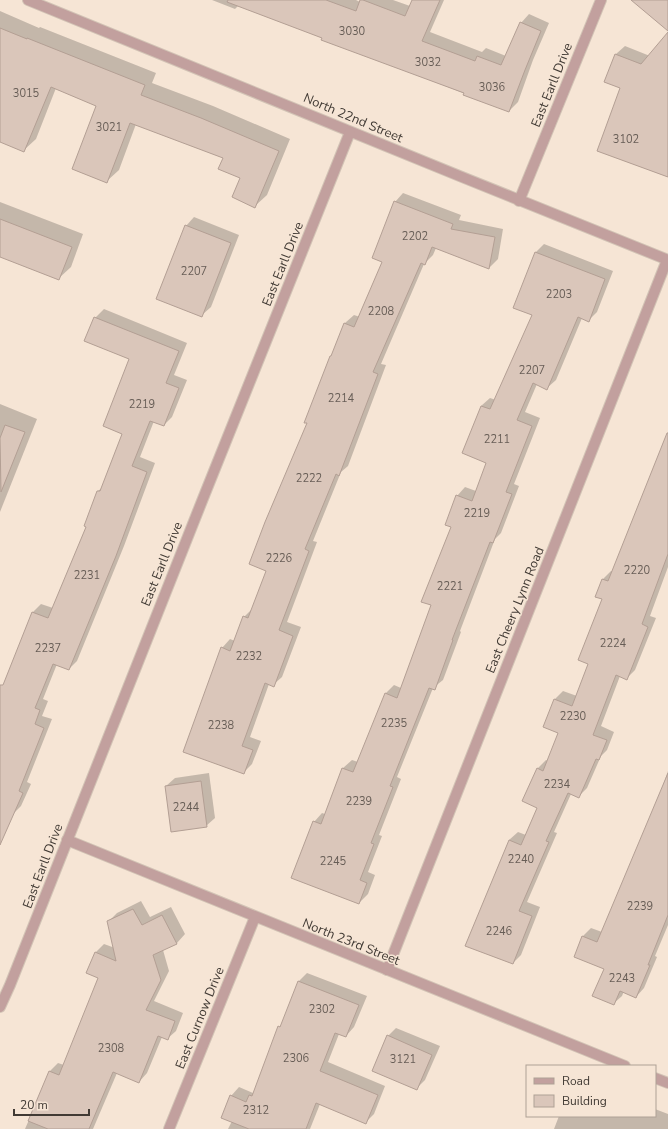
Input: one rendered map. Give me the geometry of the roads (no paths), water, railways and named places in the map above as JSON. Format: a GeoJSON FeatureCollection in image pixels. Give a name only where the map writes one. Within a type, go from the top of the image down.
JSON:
{"type":"FeatureCollection","features":[{"type":"Feature","properties":{"kind":"street","name":"North 22nd Street"},"geometry":{"type":"LineString","coordinates":[[28,0],[667,260]]}},
{"type":"Feature","properties":{"kind":"street","name":"East Earll Drive"},"geometry":{"type":"LineString","coordinates":[[519,201],[601,0]]}},
{"type":"Feature","properties":{"kind":"street","name":"East Earll Drive"},"geometry":{"type":"LineString","coordinates":[[0,1007],[350,132]]}},
{"type":"Feature","properties":{"kind":"street","name":"East Cheery Lynn Road"},"geometry":{"type":"LineString","coordinates":[[386,970],[667,260]]}},
{"type":"Feature","properties":{"kind":"street","name":"North 23rd Street"},"geometry":{"type":"LineString","coordinates":[[67,840],[623,1065]]}},
{"type":"Feature","properties":{"kind":"street","name":"East Curnow Drive"},"geometry":{"type":"LineString","coordinates":[[169,1129],[255,917]]}},
{"type":"Feature","properties":{"kind":"street"},"geometry":{"type":"LineString","coordinates":[[656,1078],[668,1083]]}}]}
